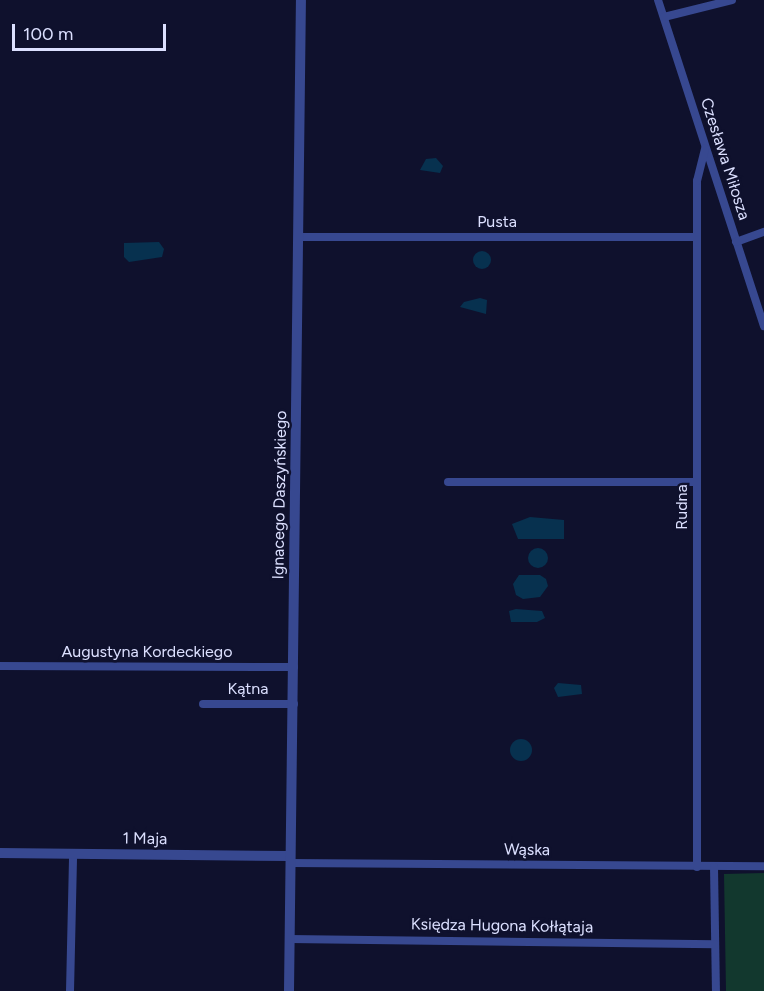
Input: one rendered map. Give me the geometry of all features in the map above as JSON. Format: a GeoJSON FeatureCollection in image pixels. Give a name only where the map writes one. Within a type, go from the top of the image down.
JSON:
{"type":"FeatureCollection","features":[{"type":"Feature","properties":{"kind":"street","name":"Ignacego Daszyńskiego"},"geometry":{"type":"LineString","coordinates":[[289,991],[301,0]]}},
{"type":"Feature","properties":{"kind":"street","name":"Czesława Miłosza"},"geometry":{"type":"LineString","coordinates":[[658,0],[764,326]]}},
{"type":"Feature","properties":{"kind":"street"},"geometry":{"type":"LineString","coordinates":[[664,17],[732,0]]}},
{"type":"Feature","properties":{"kind":"street","name":"Rudna"},"geometry":{"type":"LineString","coordinates":[[697,867],[697,181],[705,148]]}},
{"type":"Feature","properties":{"kind":"street"},"geometry":{"type":"LineString","coordinates":[[736,242],[764,232]]}},
{"type":"Feature","properties":{"kind":"street","name":"Pusta"},"geometry":{"type":"LineString","coordinates":[[298,237],[697,237]]}},
{"type":"Feature","properties":{"kind":"street"},"geometry":{"type":"LineString","coordinates":[[448,482],[697,482]]}},
{"type":"Feature","properties":{"kind":"street","name":"Augustyna Kordeckiego"},"geometry":{"type":"LineString","coordinates":[[0,666],[294,668]]}},
{"type":"Feature","properties":{"kind":"street","name":"Kątna"},"geometry":{"type":"LineString","coordinates":[[203,704],[294,704]]}},
{"type":"Feature","properties":{"kind":"street","name":"1 Maja"},"geometry":{"type":"LineString","coordinates":[[0,853],[290,859]]}},
{"type":"Feature","properties":{"kind":"street"},"geometry":{"type":"LineString","coordinates":[[70,991],[73,854]]}},
{"type":"Feature","properties":{"kind":"street","name":"Wąska"},"geometry":{"type":"LineString","coordinates":[[290,859],[697,867],[764,866]]}},
{"type":"Feature","properties":{"kind":"street"},"geometry":{"type":"LineString","coordinates":[[714,867],[716,991]]}},
{"type":"Feature","properties":{"kind":"street","name":"Księdza Hugona Kołłątaja"},"geometry":{"type":"LineString","coordinates":[[289,939],[715,944]]}},
{"type":"Feature","properties":{"kind":"green space"},"geometry":{"type":"Polygon","coordinates":[[[764,873],[764,991],[726,991],[724,874],[764,873]]]}},
{"type":"Feature","properties":{"kind":"water"},"geometry":{"type":"Polygon","coordinates":[[[436,158],[443,166],[440,173],[420,170],[426,159],[436,158]]]}},
{"type":"Feature","properties":{"kind":"water"},"geometry":{"type":"Polygon","coordinates":[[[159,242],[164,249],[162,257],[129,262],[124,257],[124,243],[159,242]]]}},
{"type":"Feature","properties":{"kind":"water"},"geometry":{"type":"Polygon","coordinates":[[[478,251],[486,251],[491,256],[489,267],[478,269],[473,264],[473,256],[478,251]]]}},
{"type":"Feature","properties":{"kind":"water"},"geometry":{"type":"Polygon","coordinates":[[[480,298],[487,300],[486,314],[460,307],[464,302],[480,298]]]}},
{"type":"Feature","properties":{"kind":"water"},"geometry":{"type":"Polygon","coordinates":[[[530,517],[564,520],[564,539],[518,539],[512,524],[530,517]]]}},
{"type":"Feature","properties":{"kind":"water"},"geometry":{"type":"Polygon","coordinates":[[[538,548],[545,551],[548,558],[545,565],[538,568],[531,565],[528,558],[531,551],[538,548]]]}},
{"type":"Feature","properties":{"kind":"water"},"geometry":{"type":"Polygon","coordinates":[[[519,575],[540,575],[546,579],[548,586],[540,597],[523,599],[516,595],[513,584],[519,575]]]}},
{"type":"Feature","properties":{"kind":"water"},"geometry":{"type":"Polygon","coordinates":[[[516,609],[542,611],[545,618],[537,622],[511,622],[509,611],[516,609]]]}},
{"type":"Feature","properties":{"kind":"water"},"geometry":{"type":"Polygon","coordinates":[[[558,683],[581,685],[582,694],[558,697],[554,688],[558,683]]]}},
{"type":"Feature","properties":{"kind":"water"},"geometry":{"type":"Polygon","coordinates":[[[521,739],[529,742],[532,750],[529,758],[521,761],[513,758],[510,750],[513,742],[521,739]]]}}]}
